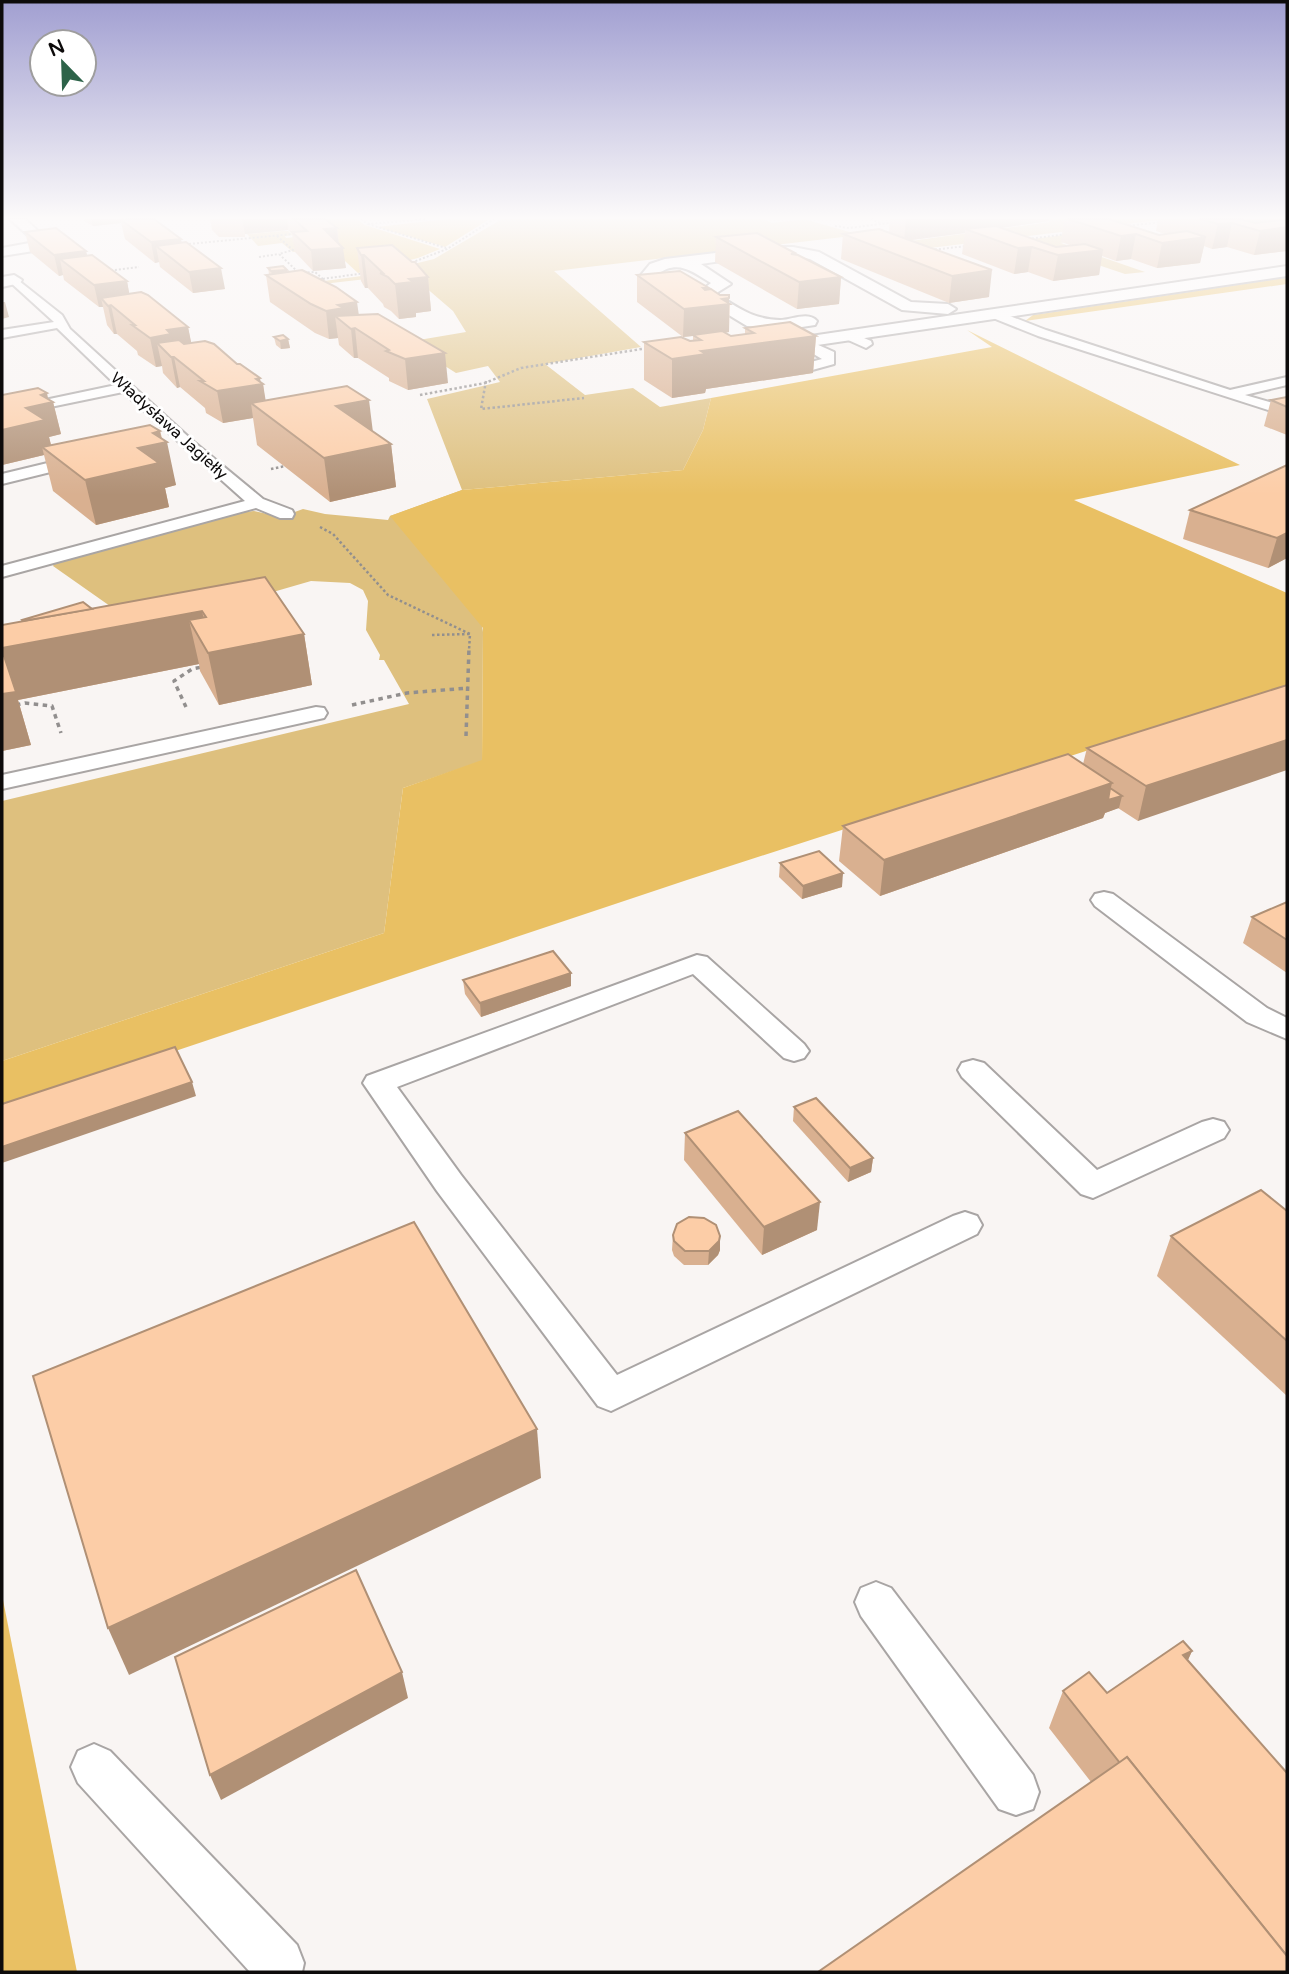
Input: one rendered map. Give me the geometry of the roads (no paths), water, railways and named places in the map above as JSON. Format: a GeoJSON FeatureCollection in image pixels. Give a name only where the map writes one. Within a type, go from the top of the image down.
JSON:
{"type":"FeatureCollection","features":[{"type":"Feature","properties":{"kind":"street"},"geometry":{"type":"LineString","coordinates":[[732,311],[747,321],[782,325],[820,320]]}},
{"type":"Feature","properties":{"kind":"street"},"geometry":{"type":"LineString","coordinates":[[1015,311],[1019,312]]}},
{"type":"Feature","properties":{"kind":"street"},"geometry":{"type":"LineString","coordinates":[[740,351],[1025,311]]}},
{"type":"Feature","properties":{"kind":"lane","name":"Władysława Jagiełły"},"geometry":{"type":"LineString","coordinates":[[49,311],[58,318],[65,331],[125,387],[257,503],[286,514]]}},
{"type":"Feature","properties":{"kind":"lane"},"geometry":{"type":"LineString","coordinates":[[997,315],[1042,333],[1287,412]]}},
{"type":"Feature","properties":{"kind":"lane"},"geometry":{"type":"LineString","coordinates":[[2,334],[62,324]]}},
{"type":"Feature","properties":{"kind":"lane"},"geometry":{"type":"LineString","coordinates":[[850,336],[866,344]]}},
{"type":"Feature","properties":{"kind":"lane"},"geometry":{"type":"LineString","coordinates":[[805,343],[829,355],[829,361],[805,368]]}},
{"type":"Feature","properties":{"kind":"lane"},"geometry":{"type":"LineString","coordinates":[[1229,394],[1287,381]]}},
{"type":"Feature","properties":{"kind":"lane"},"geometry":{"type":"LineString","coordinates":[[2,413],[125,387]]}},
{"type":"Feature","properties":{"kind":"lane"},"geometry":{"type":"LineString","coordinates":[[155,442],[180,436]]}},
{"type":"Feature","properties":{"kind":"lane"},"geometry":{"type":"LineString","coordinates":[[2,479],[104,454]]}},
{"type":"Feature","properties":{"kind":"lane"},"geometry":{"type":"LineString","coordinates":[[2,572],[257,503]]}},
{"type":"Feature","properties":{"kind":"lane"},"geometry":{"type":"LineString","coordinates":[[2,782],[316,713]]}},
{"type":"Feature","properties":{"kind":"lane"},"geometry":{"type":"LineString","coordinates":[[1104,900],[1256,1015],[1287,1030]]}},
{"type":"Feature","properties":{"kind":"lane"},"geometry":{"type":"LineString","coordinates":[[793,1051],[697,963],[378,1083],[449,1183],[611,1395],[965,1225]]}},
{"type":"Feature","properties":{"kind":"lane"},"geometry":{"type":"LineString","coordinates":[[973,1070],[1093,1186],[1213,1130]]}},
{"type":"Feature","properties":{"kind":"lane"},"geometry":{"type":"LineString","coordinates":[[876,1602],[1016,1792]]}},
{"type":"Feature","properties":{"kind":"lane"},"geometry":{"type":"LineString","coordinates":[[94,1767],[279,1963],[276,1972]]}}]}
